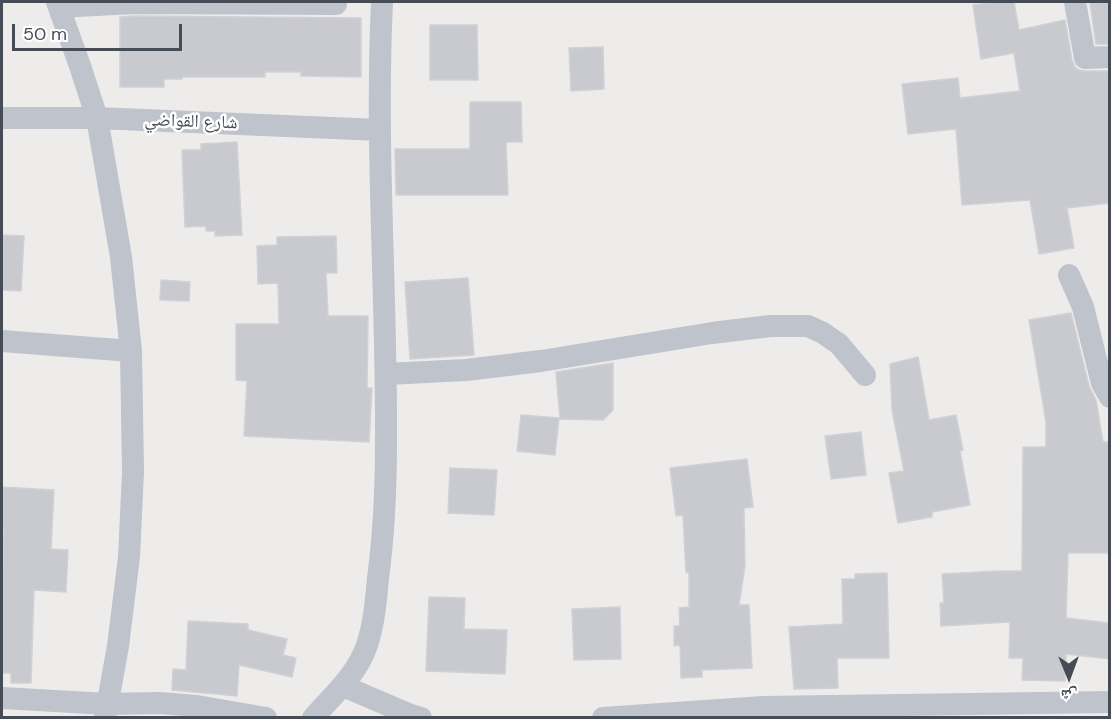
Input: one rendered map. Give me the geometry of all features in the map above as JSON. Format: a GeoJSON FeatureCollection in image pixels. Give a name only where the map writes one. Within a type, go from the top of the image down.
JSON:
{"type":"FeatureCollection","features":[{"type":"Feature","properties":{"kind":"street"},"geometry":{"type":"LineString","coordinates":[[313,717],[343,686],[356,668],[366,646],[374,615],[381,556],[386,492],[387,374],[380,130],[382,2]]}},
{"type":"Feature","properties":{"kind":"street"},"geometry":{"type":"LineString","coordinates":[[1075,2],[1085,58],[1110,57]]}},
{"type":"Feature","properties":{"kind":"street"},"geometry":{"type":"LineString","coordinates":[[106,710],[118,646],[129,557],[134,472],[131,351],[121,256],[97,118],[58,4],[336,4]]}},
{"type":"Feature","properties":{"kind":"street","name":"شارع القواضي"},"geometry":{"type":"LineString","coordinates":[[2,118],[97,118],[380,130]]}},
{"type":"Feature","properties":{"kind":"street"},"geometry":{"type":"LineString","coordinates":[[1069,275],[1083,307],[1102,383],[1110,397]]}},
{"type":"Feature","properties":{"kind":"street"},"geometry":{"type":"LineString","coordinates":[[387,374],[541,361],[712,333],[770,326],[798,326],[815,330],[839,344],[865,375]]}},
{"type":"Feature","properties":{"kind":"street"},"geometry":{"type":"LineString","coordinates":[[2,341],[131,351]]}},
{"type":"Feature","properties":{"kind":"street"},"geometry":{"type":"LineString","coordinates":[[343,686],[411,715],[421,717]]}},
{"type":"Feature","properties":{"kind":"street"},"geometry":{"type":"LineString","coordinates":[[2,698],[106,710],[159,703],[197,706],[266,717]]}},
{"type":"Feature","properties":{"kind":"street"},"geometry":{"type":"LineString","coordinates":[[603,717],[763,708],[1110,702]]}},
{"type":"Feature","properties":{"kind":"building"},"geometry":{"type":"Polygon","coordinates":[[[1014,2],[1019,30],[1065,20],[1075,67],[1085,71],[1107,71],[1110,86],[1110,203],[1067,208],[1074,248],[1039,254],[1030,200],[962,205],[956,129],[908,134],[902,84],[958,78],[960,98],[1020,91],[1014,53],[981,59],[973,5],[1014,2]]]}},
{"type":"Feature","properties":{"kind":"building"},"geometry":{"type":"Polygon","coordinates":[[[1110,2],[1110,44],[1096,44],[1090,3],[1110,2]]]}},
{"type":"Feature","properties":{"kind":"building"},"geometry":{"type":"Polygon","coordinates":[[[120,17],[361,18],[361,77],[301,76],[301,72],[265,72],[265,77],[182,77],[182,79],[164,79],[164,87],[120,87],[120,17]]]}},
{"type":"Feature","properties":{"kind":"building"},"geometry":{"type":"Polygon","coordinates":[[[430,25],[477,25],[478,80],[430,80],[430,25]]]}},
{"type":"Feature","properties":{"kind":"building"},"geometry":{"type":"Polygon","coordinates":[[[603,47],[604,89],[571,91],[569,48],[603,47]]]}},
{"type":"Feature","properties":{"kind":"building"},"geometry":{"type":"Polygon","coordinates":[[[470,102],[521,102],[522,142],[506,142],[508,195],[396,195],[395,149],[470,149],[470,102]]]}},
{"type":"Feature","properties":{"kind":"building"},"geometry":{"type":"Polygon","coordinates":[[[237,142],[242,235],[215,236],[215,231],[206,231],[206,226],[185,227],[182,150],[201,150],[201,144],[237,142]]]}},
{"type":"Feature","properties":{"kind":"building"},"geometry":{"type":"Polygon","coordinates":[[[2,235],[24,236],[21,291],[2,290],[2,235]]]}},
{"type":"Feature","properties":{"kind":"building"},"geometry":{"type":"Polygon","coordinates":[[[336,236],[337,273],[326,273],[328,316],[368,316],[367,388],[372,388],[369,442],[244,436],[247,381],[236,380],[236,324],[279,324],[278,283],[258,284],[257,246],[277,245],[277,237],[336,236]]]}},
{"type":"Feature","properties":{"kind":"building"},"geometry":{"type":"Polygon","coordinates":[[[468,278],[474,355],[410,359],[405,282],[468,278]]]}},
{"type":"Feature","properties":{"kind":"building"},"geometry":{"type":"Polygon","coordinates":[[[161,280],[190,282],[189,301],[160,300],[161,280]]]}},
{"type":"Feature","properties":{"kind":"building"},"geometry":{"type":"Polygon","coordinates":[[[1071,313],[1089,386],[1096,400],[1103,442],[1110,442],[1110,553],[1068,553],[1066,618],[1110,623],[1110,659],[1066,654],[1065,681],[1022,680],[1023,658],[1009,658],[1010,622],[941,626],[940,603],[944,603],[942,574],[1022,571],[1023,447],[1046,447],[1046,422],[1029,320],[1071,313]]]}},
{"type":"Feature","properties":{"kind":"building"},"geometry":{"type":"Polygon","coordinates":[[[918,357],[929,420],[956,415],[970,505],[932,512],[932,517],[898,523],[889,473],[904,471],[892,410],[890,364],[918,357]]]}},
{"type":"Feature","properties":{"kind":"building"},"geometry":{"type":"Polygon","coordinates":[[[613,363],[613,410],[603,420],[560,419],[556,372],[613,363]]]}},
{"type":"Feature","properties":{"kind":"building"},"geometry":{"type":"Polygon","coordinates":[[[521,415],[559,418],[555,455],[517,451],[521,415]]]}},
{"type":"Feature","properties":{"kind":"building"},"geometry":{"type":"Polygon","coordinates":[[[861,432],[866,475],[831,479],[825,436],[861,432]]]}},
{"type":"Feature","properties":{"kind":"building"},"geometry":{"type":"Polygon","coordinates":[[[747,459],[753,507],[744,508],[745,566],[739,605],[749,605],[752,668],[702,670],[702,677],[681,678],[680,645],[674,646],[674,626],[680,626],[679,608],[689,607],[689,573],[686,572],[683,515],[676,516],[670,468],[747,459]]]}},
{"type":"Feature","properties":{"kind":"building"},"geometry":{"type":"Polygon","coordinates":[[[450,468],[497,470],[494,515],[448,513],[450,468]]]}},
{"type":"Feature","properties":{"kind":"building"},"geometry":{"type":"Polygon","coordinates":[[[2,487],[54,490],[51,549],[68,550],[66,592],[34,590],[31,683],[11,683],[11,673],[2,673],[4,529],[2,529],[2,487]]]}},
{"type":"Feature","properties":{"kind":"building"},"geometry":{"type":"Polygon","coordinates":[[[887,573],[889,658],[837,658],[838,688],[794,689],[789,627],[843,624],[842,579],[855,579],[855,574],[887,573]]]}},
{"type":"Feature","properties":{"kind":"building"},"geometry":{"type":"Polygon","coordinates":[[[429,597],[465,598],[464,629],[507,630],[505,674],[426,671],[429,597]]]}},
{"type":"Feature","properties":{"kind":"building"},"geometry":{"type":"Polygon","coordinates":[[[620,607],[621,659],[574,660],[572,609],[620,607]]]}},
{"type":"Feature","properties":{"kind":"building"},"geometry":{"type":"Polygon","coordinates":[[[188,621],[248,624],[248,630],[287,639],[283,655],[296,658],[292,677],[239,665],[237,696],[172,690],[173,669],[186,670],[188,621]]]}}]}
